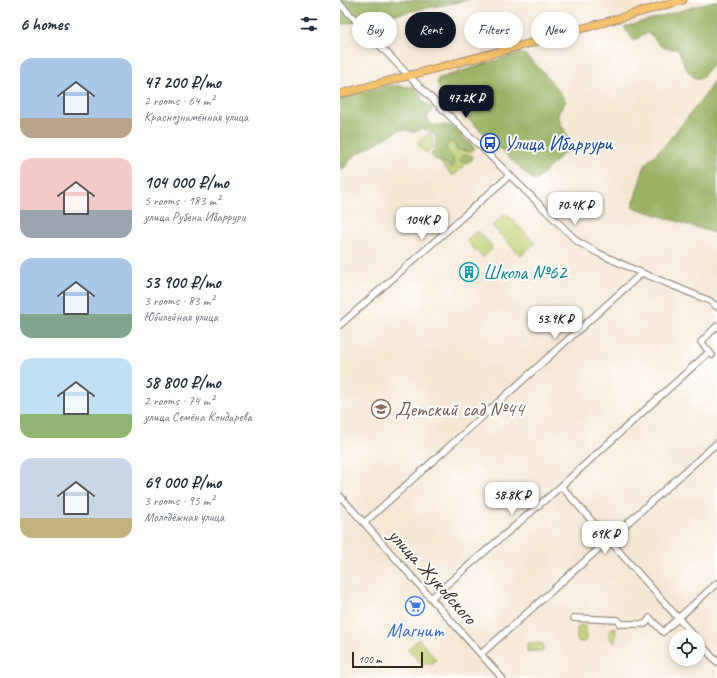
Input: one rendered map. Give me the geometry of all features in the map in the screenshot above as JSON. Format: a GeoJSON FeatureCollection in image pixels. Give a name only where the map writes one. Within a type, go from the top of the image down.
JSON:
{"type":"FeatureCollection","features":[{"type":"Feature","properties":{"kind":"main road"},"geometry":{"type":"LineString","coordinates":[[340,94],[531,43],[683,0]]}},
{"type":"Feature","properties":{"kind":"street"},"geometry":{"type":"LineString","coordinates":[[340,4],[409,76],[578,242],[642,273],[710,301],[717,307]]}},
{"type":"Feature","properties":{"kind":"street"},"geometry":{"type":"LineString","coordinates":[[340,325],[510,175]]}},
{"type":"Feature","properties":{"kind":"street"},"geometry":{"type":"LineString","coordinates":[[364,523],[642,273]]}},
{"type":"Feature","properties":{"kind":"street"},"geometry":{"type":"LineString","coordinates":[[431,598],[711,354],[701,342],[717,326]]}},
{"type":"Feature","properties":{"kind":"street"},"geometry":{"type":"LineString","coordinates":[[481,654],[717,443]]}},
{"type":"Feature","properties":{"kind":"street"},"geometry":{"type":"LineString","coordinates":[[561,486],[688,630]]}},
{"type":"Feature","properties":{"kind":"street","name":"улица Жуковского"},"geometry":{"type":"LineString","coordinates":[[340,496],[502,678]]}},
{"type":"Feature","properties":{"kind":"street"},"geometry":{"type":"LineString","coordinates":[[574,618],[618,620],[620,624],[645,624],[650,618],[663,632],[717,583]]}},
{"type":"Feature","properties":{"kind":"street"},"geometry":{"type":"LineString","coordinates":[[705,649],[717,662]]}},
{"type":"Feature","properties":{"kind":"green space"},"geometry":{"type":"Polygon","coordinates":[[[340,0],[469,0],[397,14],[397,12],[352,12],[352,23],[340,25],[340,0]]]}},
{"type":"Feature","properties":{"kind":"green space"},"geometry":{"type":"Polygon","coordinates":[[[717,0],[717,57],[702,78],[695,78],[690,74],[677,49],[662,46],[648,33],[642,35],[634,41],[624,27],[717,0]]]}},
{"type":"Feature","properties":{"kind":"green space"},"geometry":{"type":"Polygon","coordinates":[[[516,54],[523,54],[527,56],[552,83],[566,101],[558,114],[560,122],[572,141],[572,145],[538,179],[534,181],[442,94],[438,86],[437,79],[516,54]]]}},
{"type":"Feature","properties":{"kind":"green space"},"geometry":{"type":"Polygon","coordinates":[[[717,76],[717,234],[632,207],[645,164],[665,145],[704,97],[717,76]]]}},
{"type":"Feature","properties":{"kind":"green space"},"geometry":{"type":"Polygon","coordinates":[[[388,85],[416,88],[423,101],[433,108],[433,111],[427,117],[431,125],[452,126],[463,134],[462,139],[467,140],[474,147],[473,151],[456,150],[455,144],[452,142],[447,143],[447,150],[454,162],[453,167],[450,167],[432,157],[431,154],[435,149],[436,142],[435,135],[430,130],[420,129],[414,133],[407,130],[399,130],[352,157],[344,168],[340,170],[340,98],[388,85]]]}},
{"type":"Feature","properties":{"kind":"green space"},"geometry":{"type":"Polygon","coordinates":[[[431,131],[433,147],[426,153],[417,143],[431,131]]]}},
{"type":"Feature","properties":{"kind":"green space"},"geometry":{"type":"Polygon","coordinates":[[[453,135],[474,157],[453,176],[432,154],[453,135]]]}},
{"type":"Feature","properties":{"kind":"green space"},"geometry":{"type":"Polygon","coordinates":[[[465,155],[472,157],[472,160],[461,162],[461,157],[465,155]]]}},
{"type":"Feature","properties":{"kind":"green space"},"geometry":{"type":"Polygon","coordinates":[[[506,213],[535,243],[521,256],[492,226],[506,213]]]}},
{"type":"Feature","properties":{"kind":"green space"},"geometry":{"type":"Polygon","coordinates":[[[477,231],[492,246],[492,249],[483,257],[467,241],[477,231]]]}},
{"type":"Feature","properties":{"kind":"green space"},"geometry":{"type":"Polygon","coordinates":[[[580,625],[583,625],[586,628],[586,640],[583,642],[579,642],[577,640],[577,628],[580,625]]]}},
{"type":"Feature","properties":{"kind":"green space"},"geometry":{"type":"Polygon","coordinates":[[[616,627],[615,643],[610,639],[609,635],[611,629],[616,627]]]}},
{"type":"Feature","properties":{"kind":"green space"},"geometry":{"type":"Polygon","coordinates":[[[419,639],[436,660],[431,664],[422,664],[408,649],[419,639]]]}},
{"type":"Feature","properties":{"kind":"green space"},"geometry":{"type":"Polygon","coordinates":[[[527,643],[543,644],[543,651],[527,651],[527,643]]]}},
{"type":"Feature","properties":{"kind":"place","name":"Улица Ибаррури"},"geometry":{"type":"Point","coordinates":[490,143]}},
{"type":"Feature","properties":{"kind":"place","name":"Школа №62"},"geometry":{"type":"Point","coordinates":[469,272]}},
{"type":"Feature","properties":{"kind":"place","name":"Детский сад №44"},"geometry":{"type":"Point","coordinates":[381,409]}},
{"type":"Feature","properties":{"kind":"place","name":"Магнит"},"geometry":{"type":"Point","coordinates":[415,606]}}]}
